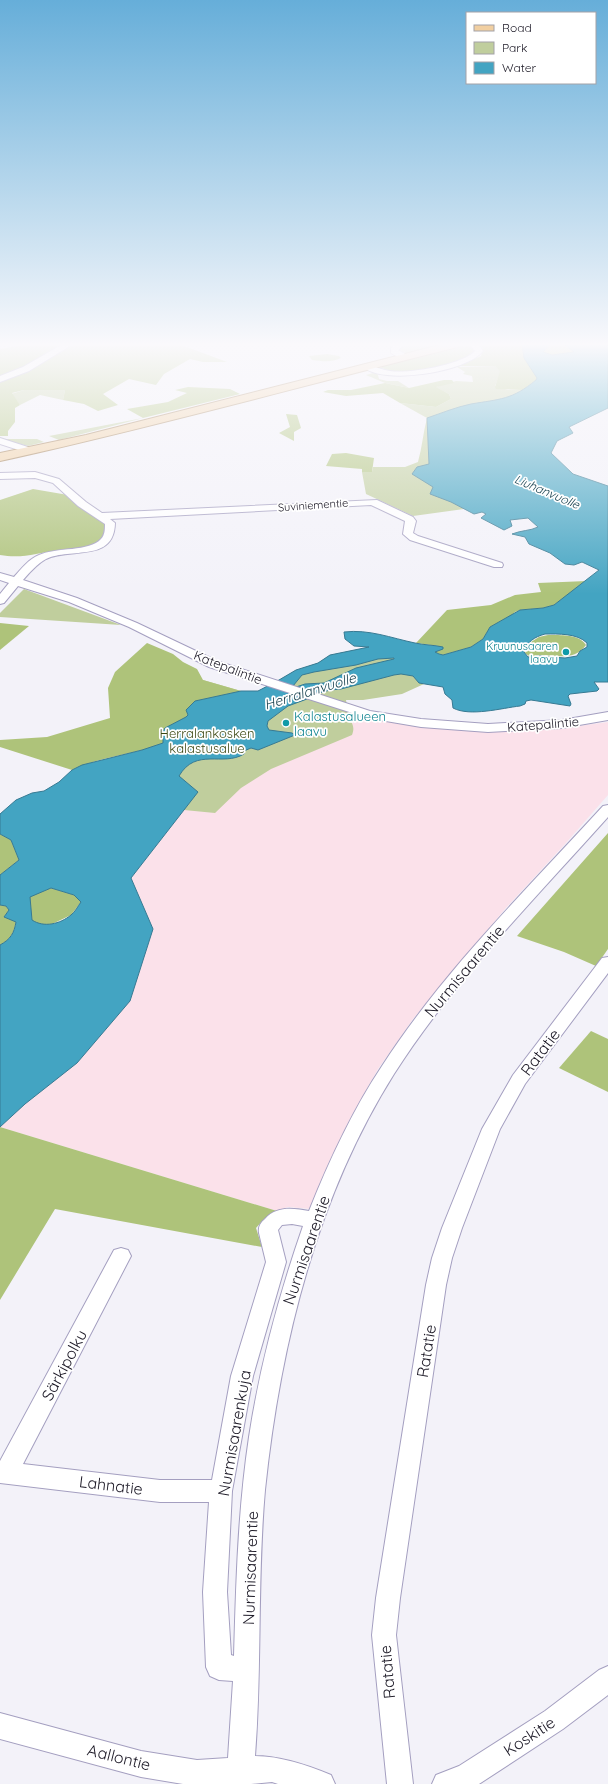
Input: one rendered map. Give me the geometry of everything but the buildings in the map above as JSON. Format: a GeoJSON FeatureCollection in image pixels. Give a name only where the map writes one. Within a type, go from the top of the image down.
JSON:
{"type":"FeatureCollection","features":[{"type":"Feature","properties":{"kind":"main road"},"geometry":{"type":"LineString","coordinates":[[0,457],[128,427]]}},
{"type":"Feature","properties":{"kind":"street"},"geometry":{"type":"LineString","coordinates":[[0,442],[28,450]]}},
{"type":"Feature","properties":{"kind":"street"},"geometry":{"type":"LineString","coordinates":[[0,442],[13,454]]}},
{"type":"Feature","properties":{"kind":"street"},"geometry":{"type":"LineString","coordinates":[[0,476],[35,475],[56,481],[78,501],[110,523],[111,530],[110,536],[104,544],[47,555],[30,566],[0,600]]}},
{"type":"Feature","properties":{"kind":"street","name":"Suviniementie"},"geometry":{"type":"LineString","coordinates":[[101,516],[373,502],[409,519],[411,521],[408,534],[414,538],[498,565]]}},
{"type":"Feature","properties":{"kind":"street","name":"Katepalintie"},"geometry":{"type":"LineString","coordinates":[[0,576],[73,600],[133,625],[213,664],[368,714],[395,719],[466,727],[511,728],[562,724],[608,716]]}},
{"type":"Feature","properties":{"kind":"street","name":"Nurmisaarentie"},"geometry":{"type":"LineString","coordinates":[[239,1777],[246,1669],[253,1493],[260,1434],[275,1355],[289,1298],[315,1220],[333,1175],[357,1124],[383,1078],[418,1028],[510,916],[608,809]]}},
{"type":"Feature","properties":{"kind":"street","name":"Ratatie"},"geometry":{"type":"LineString","coordinates":[[400,1784],[387,1680],[384,1635],[388,1598],[442,1258],[491,1129],[519,1080],[608,962]]}},
{"type":"Feature","properties":{"kind":"street","name":"Nurmisaarenkuja"},"geometry":{"type":"LineString","coordinates":[[246,1669],[219,1667],[215,1592],[221,1491],[242,1376],[276,1262],[269,1240],[268,1228],[277,1218],[292,1216],[315,1220]]}},
{"type":"Feature","properties":{"kind":"street","name":"Särkipolku"},"geometry":{"type":"LineString","coordinates":[[3,1473],[121,1256]]}},
{"type":"Feature","properties":{"kind":"street","name":"Lahnatie"},"geometry":{"type":"LineString","coordinates":[[3,1473],[160,1491],[221,1491]]}},
{"type":"Feature","properties":{"kind":"street","name":"Koskitie"},"geometry":{"type":"LineString","coordinates":[[446,1784],[466,1777],[554,1720],[608,1679]]}},
{"type":"Feature","properties":{"kind":"street","name":"Aallontie"},"geometry":{"type":"LineString","coordinates":[[0,1726],[148,1765],[197,1773],[239,1777]]}},
{"type":"Feature","properties":{"kind":"street"},"geometry":{"type":"LineString","coordinates":[[239,1777],[272,1770],[322,1784]]}},
{"type":"Feature","properties":{"kind":"shaded area"},"geometry":{"type":"Polygon","coordinates":[[[307,699],[353,715],[395,723],[469,731],[539,730],[608,722],[608,795],[505,909],[413,1019],[378,1069],[352,1115],[328,1164],[310,1209],[288,1207],[277,1211],[0,1127],[25,1104],[153,929],[131,878],[198,792],[307,699]]]}},
{"type":"Feature","properties":{"kind":"green space"},"geometry":{"type":"Polygon","coordinates":[[[0,427],[11,427],[8,431],[8,436],[0,436],[0,427]]]}},
{"type":"Feature","properties":{"kind":"green space"},"geometry":{"type":"Polygon","coordinates":[[[95,427],[108,427],[59,440],[49,436],[95,427]]]}},
{"type":"Feature","properties":{"kind":"green space"},"geometry":{"type":"Polygon","coordinates":[[[290,427],[301,428],[294,432],[294,441],[279,433],[290,427]]]}},
{"type":"Feature","properties":{"kind":"green space"},"geometry":{"type":"Polygon","coordinates":[[[424,427],[427,427],[429,464],[433,487],[430,494],[451,501],[464,509],[413,516],[366,494],[362,472],[372,472],[373,467],[405,467],[418,462],[424,427]]]}},
{"type":"Feature","properties":{"kind":"green space"},"geometry":{"type":"Polygon","coordinates":[[[2,439],[37,439],[44,442],[28,446],[2,439]]]}},
{"type":"Feature","properties":{"kind":"green space"},"geometry":{"type":"Polygon","coordinates":[[[346,453],[374,458],[372,472],[362,472],[362,469],[326,466],[332,454],[346,453]]]}},
{"type":"Feature","properties":{"kind":"green space"},"geometry":{"type":"Polygon","coordinates":[[[33,489],[68,495],[104,521],[105,536],[99,543],[85,548],[59,550],[23,556],[0,555],[0,500],[33,489]]]}},
{"type":"Feature","properties":{"kind":"green space"},"geometry":{"type":"Polygon","coordinates":[[[587,581],[554,605],[515,612],[511,616],[490,627],[483,639],[471,647],[443,655],[435,653],[438,646],[416,643],[447,610],[491,605],[515,595],[541,592],[538,583],[587,581]]]}},
{"type":"Feature","properties":{"kind":"green space"},"geometry":{"type":"Polygon","coordinates":[[[24,589],[121,625],[0,617],[0,613],[24,589]]]}},
{"type":"Feature","properties":{"kind":"green space"},"geometry":{"type":"Polygon","coordinates":[[[0,623],[29,626],[0,650],[0,623]]]}},
{"type":"Feature","properties":{"kind":"green space"},"geometry":{"type":"Polygon","coordinates":[[[548,635],[574,637],[583,641],[586,645],[580,651],[567,656],[546,655],[531,657],[526,654],[525,652],[530,647],[531,642],[539,637],[548,635]]]}},
{"type":"Feature","properties":{"kind":"green space"},"geometry":{"type":"Polygon","coordinates":[[[147,643],[173,654],[183,662],[197,669],[203,680],[241,691],[195,701],[186,717],[165,728],[163,731],[163,743],[83,765],[72,770],[0,747],[0,740],[47,737],[110,718],[108,688],[115,672],[147,643]]]}},
{"type":"Feature","properties":{"kind":"green space","name":"Herralankosken kalastusalue"},"geometry":{"type":"Polygon","coordinates":[[[369,647],[405,658],[414,677],[424,684],[402,694],[363,700],[346,700],[348,713],[353,726],[352,735],[271,769],[241,788],[215,813],[184,810],[135,741],[203,680],[241,691],[258,691],[296,670],[318,663],[330,655],[369,647]]]}},
{"type":"Feature","properties":{"kind":"green space"},"geometry":{"type":"Polygon","coordinates":[[[608,833],[608,949],[596,966],[564,952],[517,936],[608,833]]]}},
{"type":"Feature","properties":{"kind":"green space"},"geometry":{"type":"Polygon","coordinates":[[[0,834],[11,840],[19,860],[0,875],[0,834]]]}},
{"type":"Feature","properties":{"kind":"green space"},"geometry":{"type":"Polygon","coordinates":[[[51,888],[74,895],[81,902],[71,915],[50,925],[42,926],[32,921],[29,896],[51,888]]]}},
{"type":"Feature","properties":{"kind":"green space"},"geometry":{"type":"Polygon","coordinates":[[[0,905],[6,906],[9,910],[4,917],[16,921],[11,935],[0,945],[0,905]]]}},
{"type":"Feature","properties":{"kind":"green space"},"geometry":{"type":"Polygon","coordinates":[[[591,1031],[608,1039],[608,1092],[559,1068],[591,1031]]]}},
{"type":"Feature","properties":{"kind":"green space"},"geometry":{"type":"Polygon","coordinates":[[[0,1127],[277,1211],[264,1219],[256,1228],[262,1247],[55,1209],[0,1300],[0,1127]]]}},
{"type":"Feature","properties":{"kind":"water"},"geometry":{"type":"Polygon","coordinates":[[[427,427],[569,427],[573,433],[557,441],[551,453],[573,474],[608,486],[608,682],[594,682],[599,689],[597,691],[570,694],[568,696],[571,704],[570,706],[531,700],[526,701],[525,704],[520,706],[468,712],[453,708],[452,700],[445,694],[443,687],[419,683],[413,676],[401,674],[394,675],[313,695],[307,699],[288,706],[268,721],[267,726],[269,730],[292,733],[295,735],[258,750],[251,748],[244,751],[244,754],[236,757],[227,759],[202,760],[193,762],[186,767],[179,776],[198,792],[131,878],[153,929],[130,1001],[77,1063],[25,1104],[0,1127],[0,945],[11,935],[16,922],[4,917],[9,910],[6,906],[0,905],[0,875],[19,860],[11,840],[0,834],[0,814],[16,800],[32,793],[44,791],[59,782],[72,770],[82,765],[142,750],[163,743],[163,731],[165,728],[186,717],[188,715],[186,710],[195,701],[241,691],[258,691],[296,670],[318,663],[330,655],[369,647],[354,646],[345,639],[344,632],[353,631],[380,634],[415,643],[443,647],[443,649],[435,652],[443,655],[471,647],[483,639],[490,627],[520,610],[543,608],[554,605],[599,570],[582,562],[574,565],[565,564],[550,553],[529,544],[525,537],[512,534],[538,527],[528,518],[510,520],[512,526],[504,530],[481,518],[486,514],[482,512],[474,514],[451,502],[430,494],[433,487],[412,474],[417,467],[429,464],[427,427]],[[545,634],[534,638],[527,645],[524,652],[528,657],[539,656],[565,658],[577,656],[580,651],[587,647],[587,643],[578,637],[545,634]],[[394,658],[378,659],[356,665],[302,675],[293,686],[296,687],[305,684],[324,683],[356,668],[394,658]],[[51,888],[30,897],[32,920],[42,924],[57,923],[71,915],[81,902],[74,895],[51,888]]]}},
{"type":"Feature","properties":{"kind":"place","name":"Kruunusaaren laavu"},"geometry":{"type":"Point","coordinates":[566,652]}},
{"type":"Feature","properties":{"kind":"place","name":"Kalastusalueen laavu"},"geometry":{"type":"Point","coordinates":[286,723]}},
{"type":"Feature","properties":{"kind":"water label","name":"Liuhanvuolle"},"geometry":{"type":"Point","coordinates":[547,492]}},
{"type":"Feature","properties":{"kind":"water label","name":"Herralanvuolle"},"geometry":{"type":"Point","coordinates":[310,691]}}]}
